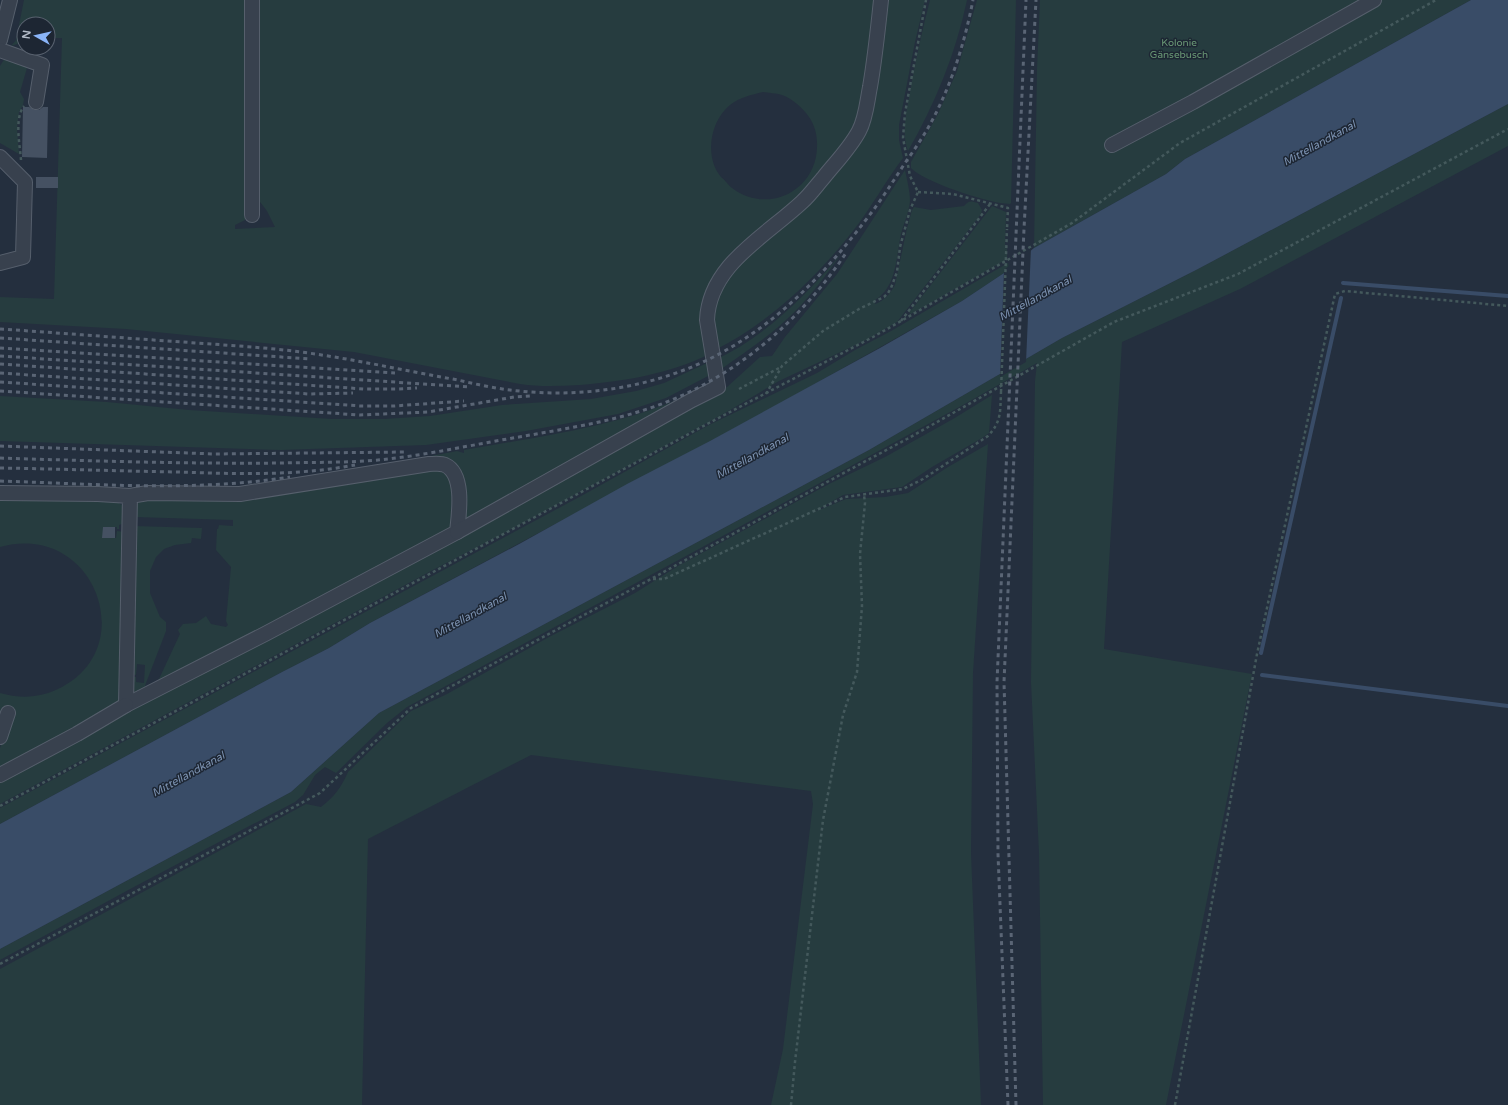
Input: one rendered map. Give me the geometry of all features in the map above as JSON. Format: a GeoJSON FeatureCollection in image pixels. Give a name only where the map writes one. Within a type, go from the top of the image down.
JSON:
{"type":"FeatureCollection","features":[{"type":"Feature","properties":{"kind":"street"},"geometry":{"type":"LineString","coordinates":[[0,40],[10,0]]}},
{"type":"Feature","properties":{"kind":"street"},"geometry":{"type":"LineString","coordinates":[[252,0],[252,215]]}},
{"type":"Feature","properties":{"kind":"street"},"geometry":{"type":"LineString","coordinates":[[0,775],[77,734],[126,705],[265,634],[457,532],[692,400],[718,387],[707,320],[707,310],[713,292],[724,274],[741,255],[803,201],[845,152],[859,131],[867,103],[875,56],[881,0]]}},
{"type":"Feature","properties":{"kind":"street"},"geometry":{"type":"LineString","coordinates":[[1112,145],[1193,102],[1374,0]]}},
{"type":"Feature","properties":{"kind":"street"},"geometry":{"type":"LineString","coordinates":[[0,50],[42,65],[36,102]]}},
{"type":"Feature","properties":{"kind":"street"},"geometry":{"type":"LineString","coordinates":[[0,263],[23,257],[25,182],[1,161]]}},
{"type":"Feature","properties":{"kind":"street"},"geometry":{"type":"LineString","coordinates":[[0,493],[98,494],[130,496],[148,493],[240,494],[430,464],[445,465],[454,473],[460,493],[457,532]]}},
{"type":"Feature","properties":{"kind":"street"},"geometry":{"type":"LineString","coordinates":[[126,705],[130,496]]}},
{"type":"Feature","properties":{"kind":"street"},"geometry":{"type":"LineString","coordinates":[[0,737],[8,713]]}},
{"type":"Feature","properties":{"kind":"path"},"geometry":{"type":"LineString","coordinates":[[918,192],[910,176],[903,138],[905,113],[926,0]]}},
{"type":"Feature","properties":{"kind":"path"},"geometry":{"type":"LineString","coordinates":[[0,806],[708,423],[901,322],[1072,223],[1180,143],[1436,0]]}},
{"type":"Feature","properties":{"kind":"path"},"geometry":{"type":"LineString","coordinates":[[21,156],[19,144],[20,111],[28,103],[36,102]]}},
{"type":"Feature","properties":{"kind":"path"},"geometry":{"type":"LineString","coordinates":[[0,964],[320,793],[411,708],[651,580],[907,439],[1114,322],[1238,274],[1508,129]]}},
{"type":"Feature","properties":{"kind":"path"},"geometry":{"type":"LineString","coordinates":[[651,580],[664,579],[845,497],[903,489],[923,479],[988,436],[997,426],[1000,419],[1008,208],[952,194],[918,192]]}},
{"type":"Feature","properties":{"kind":"path"},"geometry":{"type":"LineString","coordinates":[[740,389],[782,366],[823,331],[859,309],[884,297],[888,293],[897,272],[900,247],[910,210],[918,192]]}},
{"type":"Feature","properties":{"kind":"path"},"geometry":{"type":"LineString","coordinates":[[901,322],[990,204]]}},
{"type":"Feature","properties":{"kind":"path"},"geometry":{"type":"LineString","coordinates":[[1175,1105],[1257,654],[1335,294],[1345,291],[1508,306]]}},
{"type":"Feature","properties":{"kind":"path"},"geometry":{"type":"LineString","coordinates":[[766,394],[782,366]]}},
{"type":"Feature","properties":{"kind":"path"},"geometry":{"type":"LineString","coordinates":[[792,1105],[795,1062],[823,820],[843,715],[857,672],[862,606],[860,554],[865,503],[864,495]]}},
{"type":"Feature","properties":{"kind":"green space"},"geometry":{"type":"Polygon","coordinates":[[[24,0],[248,0],[249,205],[245,220],[235,225],[235,229],[275,227],[267,211],[257,198],[258,0],[876,0],[862,112],[834,160],[716,280],[710,354],[679,367],[647,376],[572,385],[542,386],[520,384],[354,352],[126,329],[0,322],[0,297],[54,299],[62,38],[56,38],[56,16],[21,16],[24,0]],[[763,92],[750,95],[734,102],[723,112],[714,130],[711,150],[712,160],[716,169],[721,177],[732,188],[746,196],[761,199],[776,198],[789,193],[801,185],[810,173],[815,159],[817,143],[813,123],[801,107],[785,96],[763,92]]]}},
{"type":"Feature","properties":{"kind":"green space"},"geometry":{"type":"Polygon","coordinates":[[[884,0],[925,0],[915,42],[899,125],[899,140],[903,158],[853,231],[823,266],[773,313],[754,327],[715,350],[712,336],[717,288],[854,144],[884,0]]]}},
{"type":"Feature","properties":{"kind":"green space"},"geometry":{"type":"Polygon","coordinates":[[[930,0],[967,0],[957,39],[944,78],[936,97],[908,151],[905,134],[906,116],[916,61],[930,0]]]}},
{"type":"Feature","properties":{"kind":"green space"},"geometry":{"type":"Polygon","coordinates":[[[977,0],[1016,0],[1010,204],[983,199],[949,188],[926,178],[911,168],[911,162],[938,114],[957,71],[977,0]]]}},
{"type":"Feature","properties":{"kind":"green space","name":"Kolonie Gänsebusch"},"geometry":{"type":"Polygon","coordinates":[[[1040,0],[1471,0],[1185,159],[1166,174],[1034,248],[1037,69],[1040,0]]]}},
{"type":"Feature","properties":{"kind":"green space"},"geometry":{"type":"Polygon","coordinates":[[[16,40],[16,44],[11,46],[16,40]]]}},
{"type":"Feature","properties":{"kind":"green space"},"geometry":{"type":"Polygon","coordinates":[[[5,58],[24,63],[27,68],[20,92],[24,99],[23,105],[19,112],[17,129],[19,154],[0,143],[0,66],[5,58]]]}},
{"type":"Feature","properties":{"kind":"green space"},"geometry":{"type":"Polygon","coordinates":[[[1508,104],[1508,146],[1240,289],[1122,342],[1104,649],[1252,674],[1166,1105],[1043,1105],[1039,853],[1031,682],[1035,381],[1037,363],[963,405],[407,707],[387,723],[336,773],[325,767],[315,775],[303,795],[295,802],[0,960],[0,949],[291,792],[379,713],[869,450],[1062,338],[1198,269],[1508,104]]]}},
{"type":"Feature","properties":{"kind":"green space"},"geometry":{"type":"Polygon","coordinates":[[[905,170],[910,197],[909,209],[901,234],[892,279],[888,287],[875,300],[875,304],[886,297],[895,285],[907,228],[914,207],[931,210],[964,206],[972,201],[978,203],[982,210],[981,214],[897,322],[864,341],[779,381],[725,413],[0,804],[0,778],[151,691],[159,679],[180,634],[178,630],[183,624],[196,623],[206,616],[211,624],[226,627],[228,625],[226,621],[231,567],[216,550],[217,529],[219,525],[233,526],[233,520],[134,517],[135,507],[141,500],[221,498],[237,502],[267,493],[428,458],[431,456],[457,451],[464,453],[464,450],[546,436],[600,424],[653,409],[679,399],[673,415],[727,387],[760,357],[772,356],[785,337],[837,274],[905,170]]]}},
{"type":"Feature","properties":{"kind":"green space"},"geometry":{"type":"Polygon","coordinates":[[[992,206],[1006,212],[1005,248],[1007,249],[1007,259],[911,314],[909,312],[992,206]]]}},
{"type":"Feature","properties":{"kind":"green space"},"geometry":{"type":"Polygon","coordinates":[[[841,254],[829,271],[794,313],[770,334],[720,370],[715,360],[751,340],[784,314],[814,285],[841,254]]]}},
{"type":"Feature","properties":{"kind":"green space"},"geometry":{"type":"Polygon","coordinates":[[[1008,263],[1009,269],[962,301],[765,412],[370,623],[329,648],[0,824],[0,808],[583,495],[709,425],[817,373],[1008,263]]]}},
{"type":"Feature","properties":{"kind":"green space"},"geometry":{"type":"Polygon","coordinates":[[[707,363],[712,374],[666,398],[618,414],[526,431],[426,445],[281,450],[0,441],[0,396],[107,402],[189,410],[332,419],[385,419],[430,416],[502,405],[591,399],[636,391],[664,383],[707,363]]]}},
{"type":"Feature","properties":{"kind":"green space"},"geometry":{"type":"Polygon","coordinates":[[[992,395],[989,433],[982,438],[932,467],[902,487],[843,495],[814,512],[846,499],[885,497],[908,493],[948,467],[988,444],[973,673],[971,853],[981,1105],[771,1105],[783,1049],[813,804],[811,791],[531,755],[368,839],[362,1105],[0,1105],[0,969],[306,804],[321,807],[337,792],[348,772],[411,711],[447,694],[549,637],[635,593],[678,566],[829,484],[885,457],[953,419],[992,395]]]}},
{"type":"Feature","properties":{"kind":"green space"},"geometry":{"type":"Polygon","coordinates":[[[0,497],[115,500],[123,506],[125,516],[122,516],[122,524],[119,525],[119,529],[117,529],[117,527],[103,527],[103,538],[116,538],[117,531],[125,532],[121,695],[118,704],[0,768],[0,748],[13,711],[0,722],[0,693],[24,697],[47,693],[62,687],[86,668],[99,644],[102,617],[96,592],[81,569],[60,552],[33,544],[0,547],[0,497]]]}},
{"type":"Feature","properties":{"kind":"green space"},"geometry":{"type":"Polygon","coordinates":[[[134,526],[202,528],[201,539],[192,538],[191,543],[175,545],[164,549],[156,557],[150,571],[150,593],[160,617],[166,622],[166,631],[144,690],[134,695],[131,692],[131,677],[136,677],[136,682],[144,683],[145,665],[137,664],[136,675],[131,674],[134,526]]]}},
{"type":"Feature","properties":{"kind":"water","name":"Mittellandkanal"},"geometry":{"type":"Polygon","coordinates":[[[1471,0],[1508,0],[1508,104],[1198,269],[1062,338],[869,450],[379,713],[291,792],[0,949],[0,824],[329,648],[370,623],[521,543],[627,484],[710,441],[880,348],[962,301],[1004,273],[1034,248],[1166,174],[1185,159],[1471,0]]]}},
{"type":"Feature","properties":{"kind":"pier"},"geometry":{"type":"Polygon","coordinates":[[[1031,248],[1026,362],[1000,377],[1004,270],[1031,248]]]}},
{"type":"Feature","properties":{"kind":"building"},"geometry":{"type":"Polygon","coordinates":[[[23,107],[39,110],[43,107],[48,107],[47,158],[22,157],[23,107]]]}},
{"type":"Feature","properties":{"kind":"building"},"geometry":{"type":"Polygon","coordinates":[[[36,177],[58,177],[58,188],[36,188],[36,177]]]}},
{"type":"Feature","properties":{"kind":"building"},"geometry":{"type":"Polygon","coordinates":[[[103,527],[115,527],[115,538],[102,538],[103,527]]]}},
{"type":"Feature","properties":{"kind":"waterway"},"geometry":{"type":"LineString","coordinates":[[1343,283],[1508,296]]}},
{"type":"Feature","properties":{"kind":"waterway"},"geometry":{"type":"LineString","coordinates":[[1261,653],[1341,298]]}},
{"type":"Feature","properties":{"kind":"waterway"},"geometry":{"type":"LineString","coordinates":[[1262,675],[1508,706]]}},
{"type":"Feature","properties":{"kind":"railway"},"geometry":{"type":"LineString","coordinates":[[0,329],[286,350],[360,362],[497,388],[539,393],[599,391],[657,379],[686,369],[712,357],[756,331],[791,303],[837,256],[886,192],[934,118],[955,69],[973,0]]}},
{"type":"Feature","properties":{"kind":"railway"},"geometry":{"type":"LineString","coordinates":[[1008,1105],[998,854],[997,682],[1026,0]]}},
{"type":"Feature","properties":{"kind":"railway"},"geometry":{"type":"LineString","coordinates":[[1016,1105],[1004,682],[1024,229],[1036,0]]}},
{"type":"Feature","properties":{"kind":"railway"},"geometry":{"type":"LineString","coordinates":[[0,458],[212,463],[362,461],[421,454],[561,430],[623,416],[683,395],[731,369],[753,353],[774,335],[813,296],[846,253]]}},
{"type":"Feature","properties":{"kind":"railway"},"geometry":{"type":"LineString","coordinates":[[0,338],[311,359]]}},
{"type":"Feature","properties":{"kind":"railway"},"geometry":{"type":"LineString","coordinates":[[0,348],[395,373]]}},
{"type":"Feature","properties":{"kind":"railway"},"geometry":{"type":"LineString","coordinates":[[0,356],[469,387]]}},
{"type":"Feature","properties":{"kind":"railway"},"geometry":{"type":"LineString","coordinates":[[0,364],[364,389],[417,388]]}},
{"type":"Feature","properties":{"kind":"railway"},"geometry":{"type":"LineString","coordinates":[[0,373],[309,394],[353,393]]}},
{"type":"Feature","properties":{"kind":"railway"},"geometry":{"type":"LineString","coordinates":[[0,382],[361,406],[394,406],[464,401]]}},
{"type":"Feature","properties":{"kind":"railway"},"geometry":{"type":"LineString","coordinates":[[0,391],[360,415],[428,412],[514,397],[530,396]]}},
{"type":"Feature","properties":{"kind":"railway"},"geometry":{"type":"LineString","coordinates":[[0,446],[214,454],[405,452]]}},
{"type":"Feature","properties":{"kind":"railway"},"geometry":{"type":"LineString","coordinates":[[0,468],[245,474],[289,473],[333,469],[355,465]]}},
{"type":"Feature","properties":{"kind":"railway"},"geometry":{"type":"LineString","coordinates":[[0,481],[181,486],[254,482],[290,477]]}}]}
